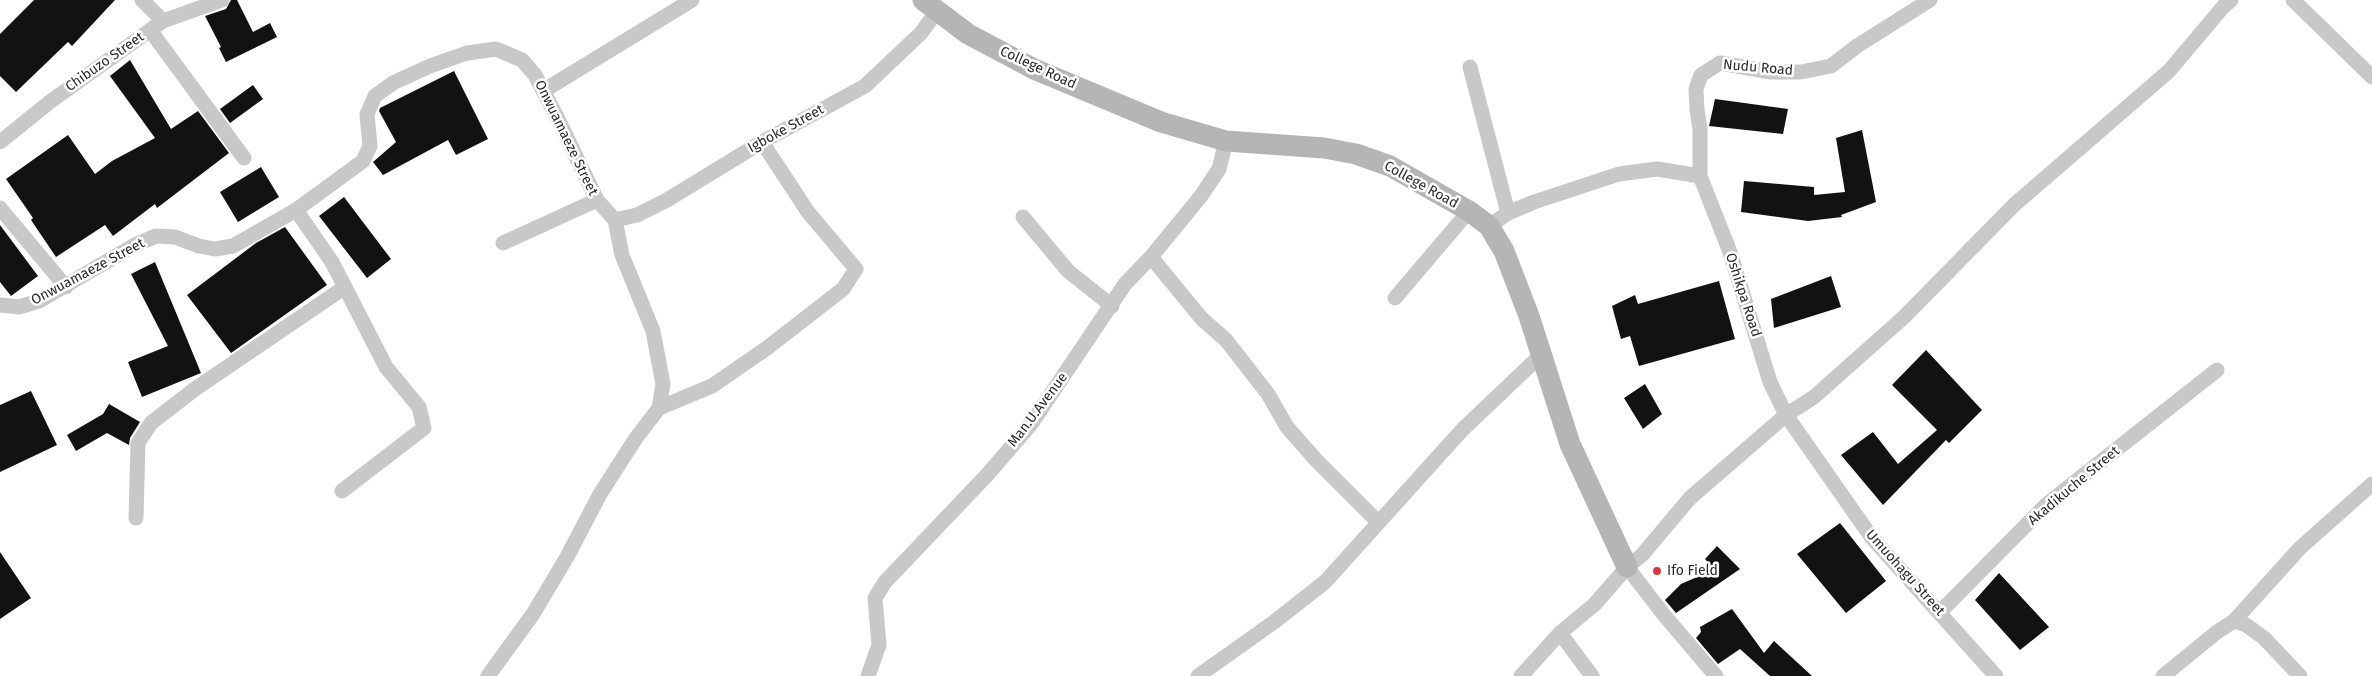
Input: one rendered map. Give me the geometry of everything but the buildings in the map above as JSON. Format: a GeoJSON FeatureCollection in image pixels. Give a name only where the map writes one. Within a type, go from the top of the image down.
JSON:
{"type":"FeatureCollection","features":[{"type":"Feature","properties":{"kind":"main road","name":"College Road"},"geometry":{"type":"LineString","coordinates":[[930,5],[968,34],[1034,69],[1160,122],[1226,141],[1324,148],[1356,154],[1390,166],[1468,211],[1489,226],[1504,250],[1529,316],[1540,356],[1570,444],[1627,567]]}},
{"type":"Feature","properties":{"kind":"street"},"geometry":{"type":"LineString","coordinates":[[142,0],[163,22]]}},
{"type":"Feature","properties":{"kind":"street","name":"Chibuzo Street"},"geometry":{"type":"LineString","coordinates":[[0,142],[51,101],[150,30],[163,22],[222,0]]}},
{"type":"Feature","properties":{"kind":"street"},"geometry":{"type":"LineString","coordinates":[[543,91],[692,0]]}},
{"type":"Feature","properties":{"kind":"street","name":"Nudu Road"},"geometry":{"type":"LineString","coordinates":[[1700,176],[1700,129],[1696,110],[1696,89],[1701,75],[1720,63],[1771,72],[1800,72],[1831,66],[1858,46],[1930,0]]}},
{"type":"Feature","properties":{"kind":"street"},"geometry":{"type":"LineString","coordinates":[[1521,676],[1560,633],[1595,604],[1627,567],[1642,555],[1690,498],[1786,416],[1814,397],[1904,317],[2014,205],[2169,71],[2231,0]]}},
{"type":"Feature","properties":{"kind":"street"},"geometry":{"type":"LineString","coordinates":[[2292,0],[2372,77]]}},
{"type":"Feature","properties":{"kind":"street","name":"Igboke Street"},"geometry":{"type":"LineString","coordinates":[[615,220],[637,215],[667,200],[762,142],[865,86],[921,32],[930,5]]}},
{"type":"Feature","properties":{"kind":"street"},"geometry":{"type":"LineString","coordinates":[[150,30],[244,158]]}},
{"type":"Feature","properties":{"kind":"street","name":"Onwuamaeze Street"},"geometry":{"type":"LineString","coordinates":[[0,305],[19,307],[39,301],[66,287],[135,245],[156,236],[174,237],[215,250],[233,246],[296,210],[363,161],[370,146],[367,114],[375,96],[393,83],[430,66],[467,53],[496,49],[522,60],[534,75],[543,91],[597,200],[615,220]]}},
{"type":"Feature","properties":{"kind":"street"},"geometry":{"type":"LineString","coordinates":[[1470,67],[1508,214]]}},
{"type":"Feature","properties":{"kind":"street","name":"Man.U.Avenue"},"geometry":{"type":"LineString","coordinates":[[868,676],[879,645],[875,598],[885,582],[987,476],[1031,424],[1125,284],[1151,257],[1201,196],[1219,169],[1226,141]]}},
{"type":"Feature","properties":{"kind":"street"},"geometry":{"type":"LineString","coordinates":[[659,408],[712,386],[767,348],[843,288],[856,269],[808,212],[762,142]]}},
{"type":"Feature","properties":{"kind":"street"},"geometry":{"type":"LineString","coordinates":[[1489,226],[1508,214],[1559,192],[1619,174],[1657,169],[1700,176]]}},
{"type":"Feature","properties":{"kind":"street","name":"Oshikpa Road"},"geometry":{"type":"LineString","coordinates":[[1700,176],[1730,252],[1770,382],[1786,416]]}},
{"type":"Feature","properties":{"kind":"street"},"geometry":{"type":"LineString","coordinates":[[503,243],[597,200]]}},
{"type":"Feature","properties":{"kind":"street"},"geometry":{"type":"LineString","coordinates":[[0,208],[66,287]]}},
{"type":"Feature","properties":{"kind":"street"},"geometry":{"type":"LineString","coordinates":[[296,210],[332,262],[386,367],[419,407],[424,428],[342,491]]}},
{"type":"Feature","properties":{"kind":"street"},"geometry":{"type":"LineString","coordinates":[[1395,298],[1468,211]]}},
{"type":"Feature","properties":{"kind":"street"},"geometry":{"type":"LineString","coordinates":[[1023,217],[1068,272],[1112,306]]}},
{"type":"Feature","properties":{"kind":"street"},"geometry":{"type":"LineString","coordinates":[[488,676],[533,614],[567,557],[600,494],[636,438],[659,408],[663,384],[653,331],[622,255],[615,220]]}},
{"type":"Feature","properties":{"kind":"street"},"geometry":{"type":"LineString","coordinates":[[1151,257],[1196,312],[1226,340],[1268,394],[1293,434],[1316,460],[1378,522]]}},
{"type":"Feature","properties":{"kind":"street"},"geometry":{"type":"LineString","coordinates":[[136,518],[138,443],[151,422],[195,389],[345,286]]}},
{"type":"Feature","properties":{"kind":"street"},"geometry":{"type":"LineString","coordinates":[[1198,676],[1274,622],[1325,582],[1463,429],[1540,356]]}},
{"type":"Feature","properties":{"kind":"street","name":"Akadikuche Street"},"geometry":{"type":"LineString","coordinates":[[1940,612],[2046,505],[2217,370]]}},
{"type":"Feature","properties":{"kind":"street","name":"Umuohagu Street"},"geometry":{"type":"LineString","coordinates":[[1786,416],[1872,538],[1996,676]]}},
{"type":"Feature","properties":{"kind":"street"},"geometry":{"type":"LineString","coordinates":[[2163,676],[2217,632],[2234,621],[2300,548],[2372,484]]}},
{"type":"Feature","properties":{"kind":"street"},"geometry":{"type":"LineString","coordinates":[[1627,567],[1664,615],[1716,676]]}},
{"type":"Feature","properties":{"kind":"street"},"geometry":{"type":"LineString","coordinates":[[2234,621],[2246,625],[2264,638],[2300,676]]}},
{"type":"Feature","properties":{"kind":"street"},"geometry":{"type":"LineString","coordinates":[[1560,633],[1592,676]]}},
{"type":"Feature","properties":{"kind":"place","name":"Ifo Field"},"geometry":{"type":"Point","coordinates":[1657,571]}}]}
